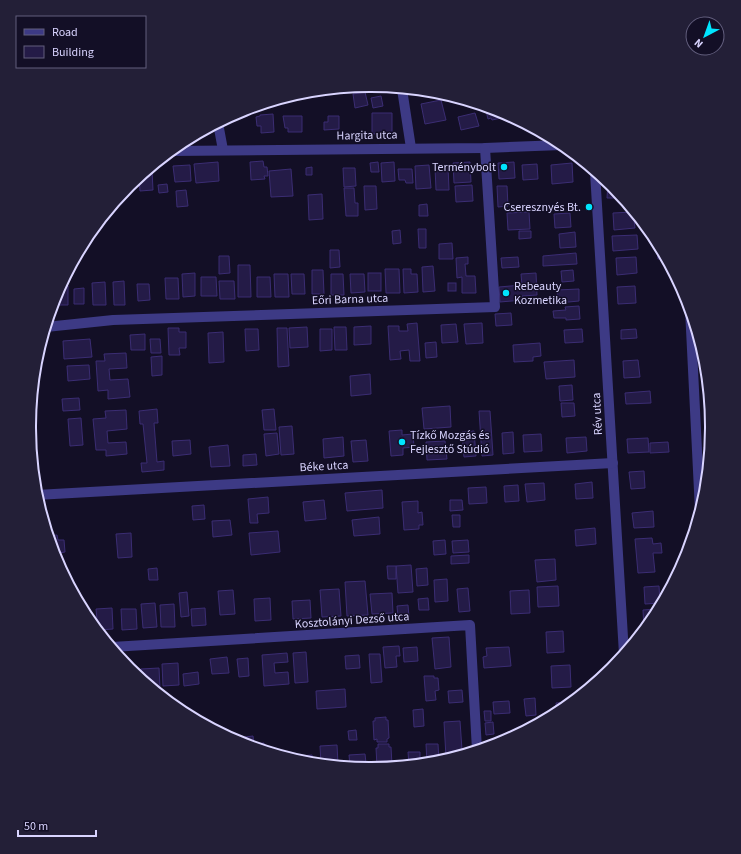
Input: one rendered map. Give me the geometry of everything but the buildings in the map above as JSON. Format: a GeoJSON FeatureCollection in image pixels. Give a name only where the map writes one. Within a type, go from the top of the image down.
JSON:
{"type":"FeatureCollection","features":[{"type":"Feature","properties":{"kind":"street"},"geometry":{"type":"LineString","coordinates":[[403,94],[411,148]]}},
{"type":"Feature","properties":{"kind":"street"},"geometry":{"type":"LineString","coordinates":[[219,129],[223,150]]}},
{"type":"Feature","properties":{"kind":"street","name":"Hargita utca"},"geometry":{"type":"LineString","coordinates":[[183,151],[485,148],[551,145]]}},
{"type":"Feature","properties":{"kind":"street","name":"Eőri Barna utca"},"geometry":{"type":"LineString","coordinates":[[52,326],[113,320],[496,307],[485,148]]}},
{"type":"Feature","properties":{"kind":"street","name":"Rév utca"},"geometry":{"type":"LineString","coordinates":[[595,180],[624,646]]}},
{"type":"Feature","properties":{"kind":"street"},"geometry":{"type":"LineString","coordinates":[[691,331],[699,492]]}},
{"type":"Feature","properties":{"kind":"street","name":"Béke utca"},"geometry":{"type":"LineString","coordinates":[[43,495],[613,463]]}},
{"type":"Feature","properties":{"kind":"street","name":"Kosztolányi Dezső utca"},"geometry":{"type":"LineString","coordinates":[[119,648],[470,625],[477,744]]}},
{"type":"Feature","properties":{"kind":"place","name":"Terménybolt"},"geometry":{"type":"Point","coordinates":[504,167]}},
{"type":"Feature","properties":{"kind":"place","name":"Cseresznyés Bt."},"geometry":{"type":"Point","coordinates":[589,207]}},
{"type":"Feature","properties":{"kind":"place","name":"Rebeauty Kozmetika"},"geometry":{"type":"Point","coordinates":[506,293]}},
{"type":"Feature","properties":{"kind":"place","name":"Tízkő Mozgás és Fejlesztő Stúdió"},"geometry":{"type":"Point","coordinates":[402,442]}}]}
